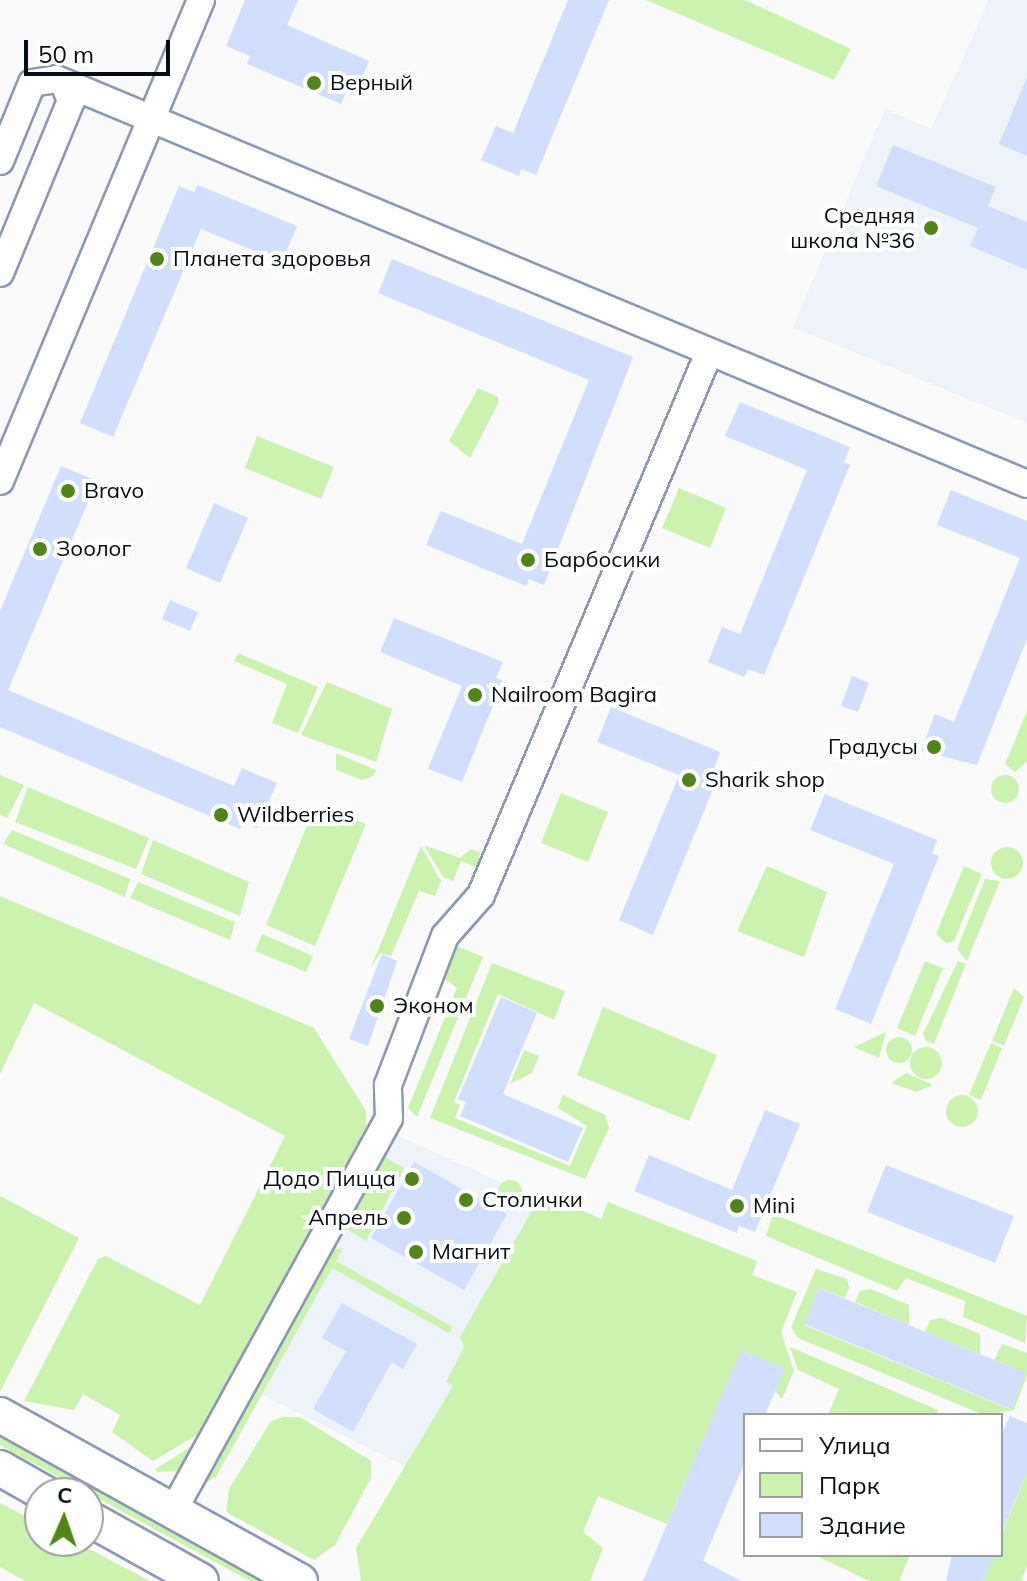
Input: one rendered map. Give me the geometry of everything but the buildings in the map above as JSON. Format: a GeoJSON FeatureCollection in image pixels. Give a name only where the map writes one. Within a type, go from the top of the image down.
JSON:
{"type":"FeatureCollection","features":[{"type":"Feature","properties":{"kind":"main road"},"geometry":{"type":"LineString","coordinates":[[0,1415],[300,1581]]}},
{"type":"Feature","properties":{"kind":"main road"},"geometry":{"type":"LineString","coordinates":[[0,1468],[24,1482]]}},
{"type":"Feature","properties":{"kind":"main road"},"geometry":{"type":"LineString","coordinates":[[104,1527],[201,1581]]}},
{"type":"Feature","properties":{"kind":"street"},"geometry":{"type":"LineString","coordinates":[[0,481],[201,0]]}},
{"type":"Feature","properties":{"kind":"street"},"geometry":{"type":"LineString","coordinates":[[0,161],[32,83],[44,78],[68,92],[151,118],[708,355],[1027,484]]}},
{"type":"Feature","properties":{"kind":"street"},"geometry":{"type":"LineString","coordinates":[[0,273],[68,92]]}},
{"type":"Feature","properties":{"kind":"street"},"geometry":{"type":"LineString","coordinates":[[173,1511],[389,1118],[388,1085],[445,936],[481,895],[708,355]]}},
{"type":"Feature","properties":{"kind":"shaded area","name":"Средняя школа №36"},"geometry":{"type":"Polygon","coordinates":[[[989,0],[1027,0],[1027,423],[793,327],[885,109],[931,129],[989,0]]]}},
{"type":"Feature","properties":{"kind":"shaded area"},"geometry":{"type":"Polygon","coordinates":[[[392,1133],[560,1209],[416,1472],[250,1389],[392,1133]]]}},
{"type":"Feature","properties":{"kind":"green space"},"geometry":{"type":"Polygon","coordinates":[[[646,0],[745,0],[851,49],[834,80],[646,0]]]}},
{"type":"Feature","properties":{"kind":"green space"},"geometry":{"type":"Polygon","coordinates":[[[478,388],[498,397],[498,404],[470,458],[449,441],[478,388]]]}},
{"type":"Feature","properties":{"kind":"green space"},"geometry":{"type":"Polygon","coordinates":[[[257,436],[334,467],[321,499],[245,468],[257,436]]]}},
{"type":"Feature","properties":{"kind":"green space"},"geometry":{"type":"Polygon","coordinates":[[[679,488],[726,508],[710,548],[662,528],[679,488]]]}},
{"type":"Feature","properties":{"kind":"green space"},"geometry":{"type":"Polygon","coordinates":[[[238,653],[318,687],[298,733],[272,723],[287,684],[234,661],[238,653]]]}},
{"type":"Feature","properties":{"kind":"green space"},"geometry":{"type":"Polygon","coordinates":[[[327,682],[392,709],[376,762],[301,735],[327,682]]]}},
{"type":"Feature","properties":{"kind":"green space"},"geometry":{"type":"Polygon","coordinates":[[[1027,711],[1027,761],[1015,772],[1005,764],[1027,711]]]}},
{"type":"Feature","properties":{"kind":"green space"},"geometry":{"type":"Polygon","coordinates":[[[336,753],[376,770],[373,776],[362,780],[336,770],[336,753]]]}},
{"type":"Feature","properties":{"kind":"green space"},"geometry":{"type":"Polygon","coordinates":[[[0,775],[24,785],[7,818],[0,815],[0,775]]]}},
{"type":"Feature","properties":{"kind":"green space"},"geometry":{"type":"Polygon","coordinates":[[[1005,775],[1015,779],[1019,789],[1015,799],[1005,803],[995,799],[991,789],[995,779],[1005,775]]]}},
{"type":"Feature","properties":{"kind":"green space"},"geometry":{"type":"Polygon","coordinates":[[[28,787],[149,838],[136,869],[15,822],[28,787]]]}},
{"type":"Feature","properties":{"kind":"green space"},"geometry":{"type":"Polygon","coordinates":[[[561,793],[608,812],[588,862],[541,843],[561,793]]]}},
{"type":"Feature","properties":{"kind":"green space"},"geometry":{"type":"Polygon","coordinates":[[[325,807],[366,824],[315,946],[266,925],[313,811],[325,807]]]}},
{"type":"Feature","properties":{"kind":"green space"},"geometry":{"type":"Polygon","coordinates":[[[12,830],[130,879],[125,897],[3,844],[12,830]]]}},
{"type":"Feature","properties":{"kind":"green space"},"geometry":{"type":"Polygon","coordinates":[[[153,840],[249,882],[240,916],[141,874],[153,840]]]}},
{"type":"Feature","properties":{"kind":"green space"},"geometry":{"type":"Polygon","coordinates":[[[424,845],[460,858],[471,849],[480,852],[475,889],[476,867],[461,861],[453,881],[443,877],[424,845]]]}},
{"type":"Feature","properties":{"kind":"green space"},"geometry":{"type":"Polygon","coordinates":[[[421,846],[441,881],[435,896],[419,891],[391,956],[381,953],[371,967],[421,846]]]}},
{"type":"Feature","properties":{"kind":"green space"},"geometry":{"type":"Polygon","coordinates":[[[1007,847],[1019,851],[1023,863],[1019,875],[1007,879],[995,875],[991,863],[995,851],[1007,847]]]}},
{"type":"Feature","properties":{"kind":"green space"},"geometry":{"type":"Polygon","coordinates":[[[767,866],[827,892],[804,957],[737,931],[767,866]]]}},
{"type":"Feature","properties":{"kind":"green space"},"geometry":{"type":"Polygon","coordinates":[[[964,866],[982,874],[954,941],[946,943],[936,934],[964,866]]]}},
{"type":"Feature","properties":{"kind":"green space"},"geometry":{"type":"Polygon","coordinates":[[[985,879],[1000,881],[967,961],[957,949],[985,879]]]}},
{"type":"Feature","properties":{"kind":"green space"},"geometry":{"type":"Polygon","coordinates":[[[138,882],[235,922],[230,940],[130,898],[138,882]]]}},
{"type":"Feature","properties":{"kind":"green space"},"geometry":{"type":"Polygon","coordinates":[[[0,896],[314,1028],[366,1111],[366,1127],[199,1434],[153,1461],[112,1432],[120,1415],[83,1394],[74,1410],[24,1401],[98,1259],[106,1256],[200,1305],[285,1136],[34,1003],[0,1074],[0,896]]]}},
{"type":"Feature","properties":{"kind":"green space"},"geometry":{"type":"Polygon","coordinates":[[[262,934],[313,956],[306,972],[255,951],[262,934]]]}},
{"type":"Feature","properties":{"kind":"green space"},"geometry":{"type":"Polygon","coordinates":[[[457,946],[483,957],[417,1117],[408,1108],[457,988],[444,978],[457,946]]]}},
{"type":"Feature","properties":{"kind":"green space"},"geometry":{"type":"Polygon","coordinates":[[[925,961],[943,968],[915,1036],[897,1028],[925,961]]]}},
{"type":"Feature","properties":{"kind":"green space"},"geometry":{"type":"Polygon","coordinates":[[[958,961],[966,964],[934,1044],[926,1041],[923,1034],[958,961]]]}},
{"type":"Feature","properties":{"kind":"green space"},"geometry":{"type":"Polygon","coordinates":[[[492,963],[565,991],[554,1020],[498,994],[454,1102],[460,1105],[455,1118],[570,1166],[587,1126],[558,1108],[563,1095],[605,1115],[609,1128],[585,1179],[430,1118],[492,963]]]}},
{"type":"Feature","properties":{"kind":"green space"},"geometry":{"type":"Polygon","coordinates":[[[1014,988],[1024,997],[1004,1046],[992,1041],[1014,988]]]}},
{"type":"Feature","properties":{"kind":"green space"},"geometry":{"type":"Polygon","coordinates":[[[603,1007],[717,1055],[689,1121],[577,1075],[603,1007]]]}},
{"type":"Feature","properties":{"kind":"green space"},"geometry":{"type":"Polygon","coordinates":[[[886,1032],[879,1058],[854,1047],[886,1032]]]}},
{"type":"Feature","properties":{"kind":"green space"},"geometry":{"type":"Polygon","coordinates":[[[899,1037],[908,1041],[912,1050],[908,1059],[899,1063],[890,1059],[886,1050],[890,1041],[899,1037]]]}},
{"type":"Feature","properties":{"kind":"green space"},"geometry":{"type":"Polygon","coordinates":[[[991,1043],[1002,1048],[981,1100],[969,1095],[991,1043]]]}},
{"type":"Feature","properties":{"kind":"green space"},"geometry":{"type":"Polygon","coordinates":[[[926,1047],[937,1052],[942,1063],[937,1074],[926,1079],[915,1074],[910,1063],[915,1052],[926,1047]]]}},
{"type":"Feature","properties":{"kind":"green space"},"geometry":{"type":"Polygon","coordinates":[[[524,1050],[539,1056],[532,1073],[510,1084],[524,1050]]]}},
{"type":"Feature","properties":{"kind":"green space"},"geometry":{"type":"Polygon","coordinates":[[[906,1073],[933,1085],[916,1092],[891,1083],[906,1073]]]}},
{"type":"Feature","properties":{"kind":"green space"},"geometry":{"type":"Polygon","coordinates":[[[962,1095],[973,1100],[978,1111],[973,1122],[962,1127],[951,1122],[946,1111],[951,1100],[962,1095]]]}},
{"type":"Feature","properties":{"kind":"green space"},"geometry":{"type":"Polygon","coordinates":[[[377,1153],[404,1168],[366,1241],[344,1227],[377,1153]]]}},
{"type":"Feature","properties":{"kind":"green space"},"geometry":{"type":"Polygon","coordinates":[[[510,1180],[518,1184],[522,1192],[518,1200],[510,1204],[502,1200],[498,1192],[502,1184],[510,1180]]]}},
{"type":"Feature","properties":{"kind":"green space"},"geometry":{"type":"Polygon","coordinates":[[[0,1196],[79,1238],[0,1392],[0,1196]]]}},
{"type":"Feature","properties":{"kind":"green space"},"geometry":{"type":"Polygon","coordinates":[[[551,1196],[601,1219],[608,1202],[757,1261],[752,1275],[797,1292],[781,1332],[794,1371],[782,1399],[741,1351],[667,1524],[598,1496],[583,1532],[603,1548],[590,1581],[361,1581],[356,1548],[453,1386],[446,1382],[464,1347],[460,1337],[537,1202],[551,1196]]]}},
{"type":"Feature","properties":{"kind":"green space"},"geometry":{"type":"Polygon","coordinates":[[[773,1214],[1027,1316],[1025,1343],[963,1317],[965,1301],[906,1278],[897,1291],[766,1236],[773,1214]]]}},
{"type":"Feature","properties":{"kind":"green space"},"geometry":{"type":"Polygon","coordinates":[[[343,1248],[336,1261],[453,1327],[449,1333],[332,1268],[216,1477],[205,1483],[327,1250],[343,1248]]]}},
{"type":"Feature","properties":{"kind":"green space"},"geometry":{"type":"Polygon","coordinates":[[[816,1269],[847,1279],[849,1288],[845,1298],[819,1288],[804,1325],[1010,1409],[1026,1373],[994,1360],[1002,1344],[1027,1353],[1027,1376],[1014,1410],[979,1413],[798,1338],[791,1327],[816,1269]]]}},
{"type":"Feature","properties":{"kind":"green space"},"geometry":{"type":"Polygon","coordinates":[[[871,1289],[909,1305],[909,1325],[855,1302],[860,1291],[871,1289]]]}},
{"type":"Feature","properties":{"kind":"green space"},"geometry":{"type":"Polygon","coordinates":[[[941,1318],[980,1334],[980,1354],[925,1332],[930,1320],[941,1318]]]}},
{"type":"Feature","properties":{"kind":"green space"},"geometry":{"type":"Polygon","coordinates":[[[790,1347],[938,1410],[937,1413],[829,1413],[839,1389],[798,1370],[790,1347]]]}},
{"type":"Feature","properties":{"kind":"green space"},"geometry":{"type":"Polygon","coordinates":[[[300,1417],[371,1461],[371,1478],[335,1545],[314,1560],[226,1512],[229,1489],[271,1421],[300,1417]]]}},
{"type":"Feature","properties":{"kind":"green space"},"geometry":{"type":"Polygon","coordinates":[[[0,1433],[80,1477],[59,1477],[0,1445],[0,1433]]]}},
{"type":"Feature","properties":{"kind":"green space"},"geometry":{"type":"Polygon","coordinates":[[[204,1439],[182,1471],[157,1472],[155,1469],[204,1439]]]}},
{"type":"Feature","properties":{"kind":"green space"},"geometry":{"type":"Polygon","coordinates":[[[1027,1472],[1027,1566],[1021,1581],[983,1581],[992,1557],[1003,1557],[1003,1531],[1027,1472]]]}},
{"type":"Feature","properties":{"kind":"green space"},"geometry":{"type":"Polygon","coordinates":[[[104,1490],[270,1581],[250,1581],[104,1502],[104,1490]]]}},
{"type":"Feature","properties":{"kind":"green space"},"geometry":{"type":"Polygon","coordinates":[[[0,1503],[24,1516],[24,1557],[104,1557],[150,1581],[25,1581],[0,1567],[0,1503]]]}},
{"type":"Feature","properties":{"kind":"green space"},"geometry":{"type":"Polygon","coordinates":[[[819,1557],[909,1557],[899,1581],[869,1581],[819,1557]]]}},
{"type":"Feature","properties":{"kind":"place","name":"Верный"},"geometry":{"type":"Point","coordinates":[314,83]}},
{"type":"Feature","properties":{"kind":"place","name":"Средняя школа №36"},"geometry":{"type":"Point","coordinates":[931,228]}},
{"type":"Feature","properties":{"kind":"place","name":"Планета здоровья"},"geometry":{"type":"Point","coordinates":[157,259]}},
{"type":"Feature","properties":{"kind":"place","name":"Bravo"},"geometry":{"type":"Point","coordinates":[68,491]}},
{"type":"Feature","properties":{"kind":"place","name":"Зоолог"},"geometry":{"type":"Point","coordinates":[40,549]}},
{"type":"Feature","properties":{"kind":"place","name":"Барбосики"},"geometry":{"type":"Point","coordinates":[528,560]}},
{"type":"Feature","properties":{"kind":"place","name":"Nailroom Bagira"},"geometry":{"type":"Point","coordinates":[475,695]}},
{"type":"Feature","properties":{"kind":"place","name":"Градусы"},"geometry":{"type":"Point","coordinates":[934,747]}},
{"type":"Feature","properties":{"kind":"place","name":"Sharik shop"},"geometry":{"type":"Point","coordinates":[689,780]}},
{"type":"Feature","properties":{"kind":"place","name":"Wildberries"},"geometry":{"type":"Point","coordinates":[221,815]}},
{"type":"Feature","properties":{"kind":"place","name":"Эконом"},"geometry":{"type":"Point","coordinates":[377,1006]}},
{"type":"Feature","properties":{"kind":"place","name":"Додо Пицца"},"geometry":{"type":"Point","coordinates":[412,1179]}},
{"type":"Feature","properties":{"kind":"place","name":"Столички"},"geometry":{"type":"Point","coordinates":[466,1200]}},
{"type":"Feature","properties":{"kind":"place","name":"Mini"},"geometry":{"type":"Point","coordinates":[737,1206]}},
{"type":"Feature","properties":{"kind":"place","name":"Апрель"},"geometry":{"type":"Point","coordinates":[404,1218]}},
{"type":"Feature","properties":{"kind":"place","name":"Магнит"},"geometry":{"type":"Point","coordinates":[416,1252]}}]}
